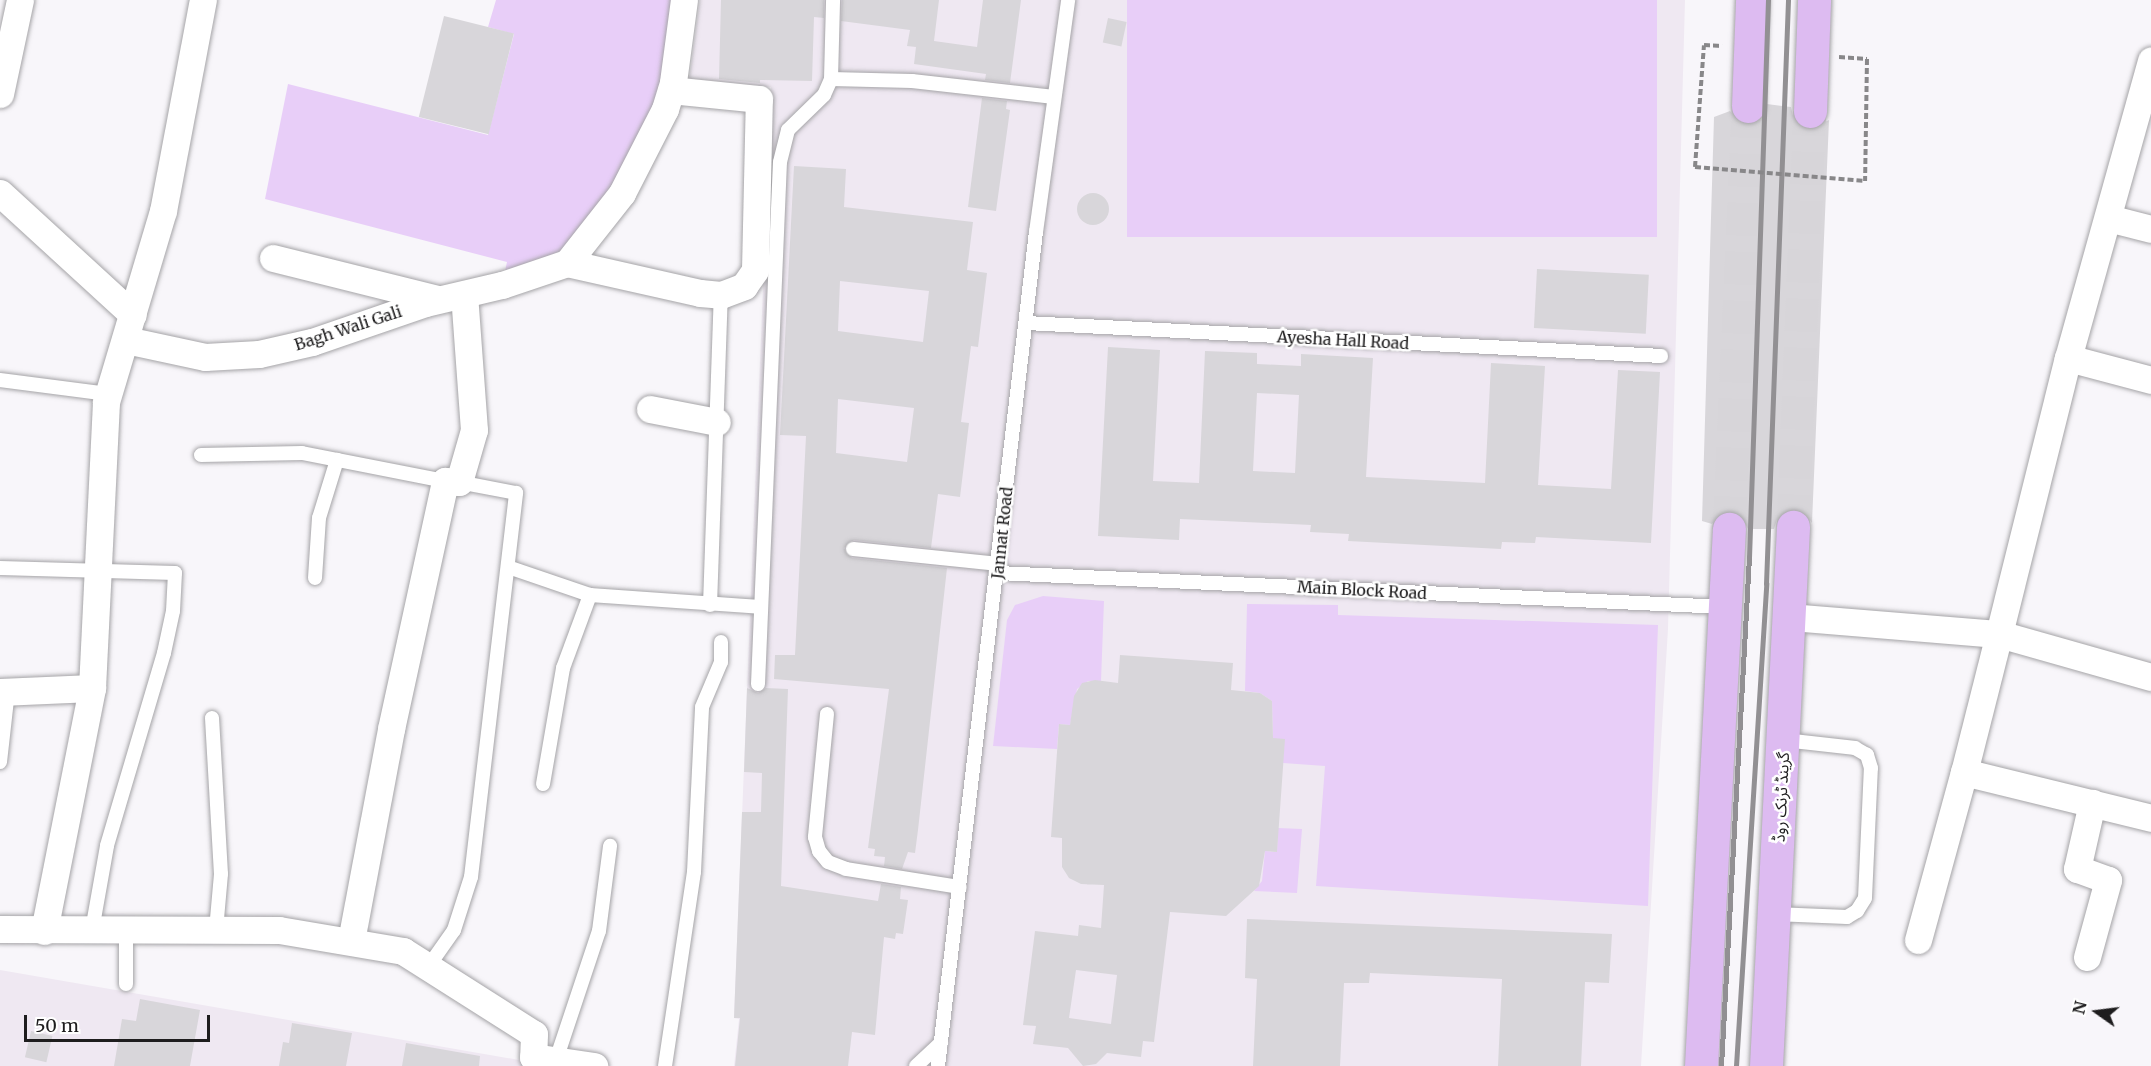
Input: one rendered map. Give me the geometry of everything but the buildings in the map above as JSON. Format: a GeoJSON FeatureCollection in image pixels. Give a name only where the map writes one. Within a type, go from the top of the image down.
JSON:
{"type":"FeatureCollection","features":[{"type":"Feature","properties":{"kind":"main road"},"geometry":{"type":"LineString","coordinates":[[1748,106],[1752,0]]}},
{"type":"Feature","properties":{"kind":"main road"},"geometry":{"type":"LineString","coordinates":[[1810,111],[1814,0]]}},
{"type":"Feature","properties":{"kind":"main road","name":"گرینڈ ٹرنک روڈ"},"geometry":{"type":"LineString","coordinates":[[1766,1066],[1793,527]]}},
{"type":"Feature","properties":{"kind":"main road"},"geometry":{"type":"LineString","coordinates":[[1701,1066],[1728,529]]}},
{"type":"Feature","properties":{"kind":"street"},"geometry":{"type":"LineString","coordinates":[[0,94],[20,0]]}},
{"type":"Feature","properties":{"kind":"street"},"geometry":{"type":"LineString","coordinates":[[44,931],[92,688],[100,454],[108,394],[174,167],[203,0]]}},
{"type":"Feature","properties":{"kind":"street"},"geometry":{"type":"LineString","coordinates":[[567,263],[622,193],[671,90],[684,0]]}},
{"type":"Feature","properties":{"kind":"street"},"geometry":{"type":"LineString","coordinates":[[1918,940],[1964,772],[2068,358],[2108,218],[2142,125],[2151,60]]}},
{"type":"Feature","properties":{"kind":"street"},"geometry":{"type":"LineString","coordinates":[[671,90],[759,99],[755,270],[744,286],[721,295]]}},
{"type":"Feature","properties":{"kind":"street"},"geometry":{"type":"LineString","coordinates":[[0,193],[129,327]]}},
{"type":"Feature","properties":{"kind":"street"},"geometry":{"type":"LineString","coordinates":[[2108,218],[2151,229]]}},
{"type":"Feature","properties":{"kind":"street"},"geometry":{"type":"LineString","coordinates":[[273,258],[451,297],[474,430],[452,482],[391,729],[351,941]]}},
{"type":"Feature","properties":{"kind":"street","name":"Bagh Wali Gali"},"geometry":{"type":"LineString","coordinates":[[129,327],[205,357],[259,354],[312,342],[451,297],[567,263],[700,293],[721,295]]}},
{"type":"Feature","properties":{"kind":"street"},"geometry":{"type":"LineString","coordinates":[[2068,358],[2151,380]]}},
{"type":"Feature","properties":{"kind":"street"},"geometry":{"type":"LineString","coordinates":[[650,409],[717,422]]}},
{"type":"Feature","properties":{"kind":"street"},"geometry":{"type":"LineString","coordinates":[[1790,618],[1999,634],[2151,677]]}},
{"type":"Feature","properties":{"kind":"street"},"geometry":{"type":"LineString","coordinates":[[4,691],[92,688]]}},
{"type":"Feature","properties":{"kind":"street"},"geometry":{"type":"LineString","coordinates":[[1964,772],[2151,818]]}},
{"type":"Feature","properties":{"kind":"street"},"geometry":{"type":"LineString","coordinates":[[2088,957],[2108,880],[2077,869],[2092,803]]}},
{"type":"Feature","properties":{"kind":"street"},"geometry":{"type":"LineString","coordinates":[[0,929],[44,931],[279,930],[403,951],[534,1034],[533,1057],[594,1066]]}},
{"type":"Feature","properties":{"kind":"lane"},"geometry":{"type":"LineString","coordinates":[[758,684],[780,162],[788,130],[824,95],[831,79],[834,0]]}},
{"type":"Feature","properties":{"kind":"lane","name":"Jannat Road"},"geometry":{"type":"LineString","coordinates":[[938,1066],[999,568],[1026,323],[1068,0]]}},
{"type":"Feature","properties":{"kind":"lane"},"geometry":{"type":"LineString","coordinates":[[831,79],[912,81],[1054,97]]}},
{"type":"Feature","properties":{"kind":"lane"},"geometry":{"type":"LineString","coordinates":[[710,605],[721,295]]}},
{"type":"Feature","properties":{"kind":"lane","name":"Ayesha Hall Road"},"geometry":{"type":"LineString","coordinates":[[1026,323],[1661,356]]}},
{"type":"Feature","properties":{"kind":"lane"},"geometry":{"type":"LineString","coordinates":[[0,380],[108,394]]}},
{"type":"Feature","properties":{"kind":"lane"},"geometry":{"type":"LineString","coordinates":[[201,455],[302,453],[516,493],[471,877],[454,930],[428,967]]}},
{"type":"Feature","properties":{"kind":"lane"},"geometry":{"type":"LineString","coordinates":[[315,578],[318,527],[337,460]]}},
{"type":"Feature","properties":{"kind":"lane","name":"Main Block Road"},"geometry":{"type":"LineString","coordinates":[[853,549],[999,568],[1725,607]]}},
{"type":"Feature","properties":{"kind":"lane"},"geometry":{"type":"LineString","coordinates":[[507,567],[590,595],[760,607]]}},
{"type":"Feature","properties":{"kind":"lane"},"geometry":{"type":"LineString","coordinates":[[0,568],[96,574],[175,573],[173,611],[164,653],[107,846],[92,930]]}},
{"type":"Feature","properties":{"kind":"lane"},"geometry":{"type":"LineString","coordinates":[[543,784],[563,668],[590,595]]}},
{"type":"Feature","properties":{"kind":"lane"},"geometry":{"type":"LineString","coordinates":[[665,1066],[694,873],[702,707],[721,662],[721,642]]}},
{"type":"Feature","properties":{"kind":"lane"},"geometry":{"type":"LineString","coordinates":[[0,762],[4,691]]}},
{"type":"Feature","properties":{"kind":"lane"},"geometry":{"type":"LineString","coordinates":[[827,714],[815,837],[819,851],[828,862],[846,869],[960,887]]}},
{"type":"Feature","properties":{"kind":"lane"},"geometry":{"type":"LineString","coordinates":[[212,718],[221,874],[216,930]]}},
{"type":"Feature","properties":{"kind":"lane"},"geometry":{"type":"LineString","coordinates":[[1774,914],[1847,917],[1857,911],[1866,898],[1871,768],[1866,755],[1855,748],[1784,740]]}},
{"type":"Feature","properties":{"kind":"lane"},"geometry":{"type":"LineString","coordinates":[[555,1060],[599,931],[610,846]]}},
{"type":"Feature","properties":{"kind":"lane"},"geometry":{"type":"LineString","coordinates":[[126,930],[126,984]]}},
{"type":"Feature","properties":{"kind":"lane"},"geometry":{"type":"LineString","coordinates":[[916,1066],[941,1043]]}},
{"type":"Feature","properties":{"kind":"path"},"geometry":{"type":"LineString","coordinates":[[1701,66],[1695,167],[1865,181],[1867,59],[1812,56]]}},
{"type":"Feature","properties":{"kind":"shaded area"},"geometry":{"type":"Polygon","coordinates":[[[496,0],[684,0],[673,82],[567,263],[502,285],[507,262],[265,199],[288,84],[488,135],[514,34],[488,27],[496,0]]]}},
{"type":"Feature","properties":{"kind":"shaded area"},"geometry":{"type":"Polygon","coordinates":[[[700,0],[1685,0],[1668,629],[1641,1066],[734,1066],[739,1019],[734,1018],[771,87],[689,82],[700,0]]]}},
{"type":"Feature","properties":{"kind":"shaded area"},"geometry":{"type":"Polygon","coordinates":[[[1127,0],[1657,0],[1657,237],[1127,237],[1127,0]]]}},
{"type":"Feature","properties":{"kind":"shaded area"},"geometry":{"type":"Polygon","coordinates":[[[1043,596],[1104,601],[1101,681],[1088,681],[1077,689],[1070,725],[1059,724],[1057,749],[993,746],[1007,620],[1015,605],[1043,596]]]}},
{"type":"Feature","properties":{"kind":"shaded area"},"geometry":{"type":"Polygon","coordinates":[[[1247,604],[1338,605],[1338,615],[1658,625],[1648,906],[1316,886],[1325,766],[1283,763],[1273,738],[1272,701],[1260,693],[1245,691],[1247,604]]]}},
{"type":"Feature","properties":{"kind":"shaded area"},"geometry":{"type":"Polygon","coordinates":[[[1278,828],[1302,829],[1297,893],[1254,891],[1262,881],[1265,851],[1277,852],[1278,828]]]}},
{"type":"Feature","properties":{"kind":"shaded area"},"geometry":{"type":"Polygon","coordinates":[[[0,970],[554,1066],[0,1066],[0,970]]]}},
{"type":"Feature","properties":{"kind":"tunnel"},"geometry":{"type":"LineString","coordinates":[[1729,529],[1748,106]]}},
{"type":"Feature","properties":{"kind":"tunnel"},"geometry":{"type":"LineString","coordinates":[[1793,527],[1810,111]]}},
{"type":"Feature","properties":{"kind":"railway"},"geometry":{"type":"LineString","coordinates":[[1721,1066],[1749,558],[1768,0]]}},
{"type":"Feature","properties":{"kind":"railway"},"geometry":{"type":"LineString","coordinates":[[1736,1066],[1766,584],[1788,0]]}}]}
